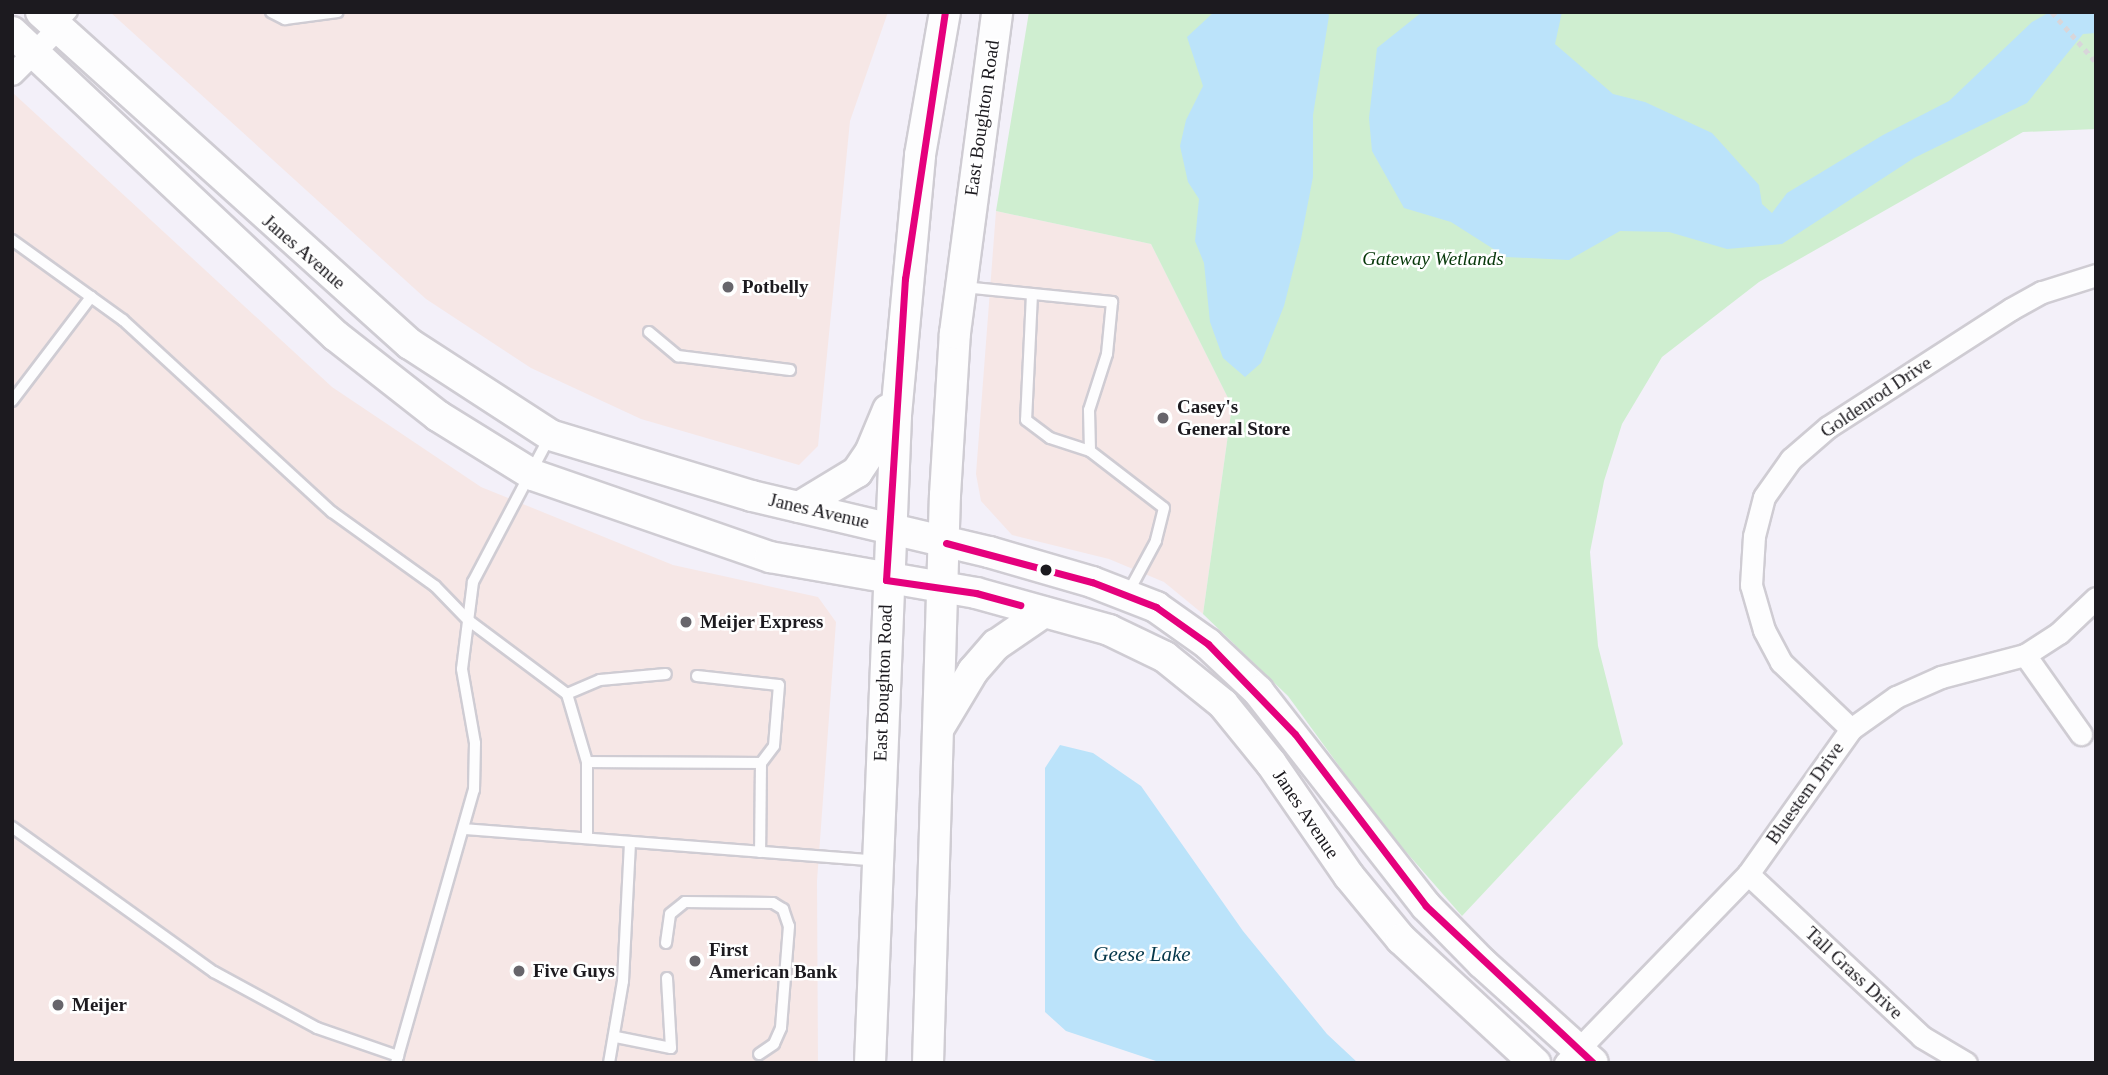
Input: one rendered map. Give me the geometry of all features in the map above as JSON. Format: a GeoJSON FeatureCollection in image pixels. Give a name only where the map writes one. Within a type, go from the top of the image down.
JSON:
{"type":"FeatureCollection","features":[{"type":"Feature","properties":{"kind":"street","name":"East Boughton Road"},"geometry":{"type":"LineString","coordinates":[[870,1063],[888,527],[898,383],[920,155],[945,12]]}},
{"type":"Feature","properties":{"kind":"street","name":"East Boughton Road"},"geometry":{"type":"LineString","coordinates":[[933,1052],[945,495],[960,286],[997,12]]}},
{"type":"Feature","properties":{"kind":"street"},"geometry":{"type":"LineString","coordinates":[[12,75],[34,53],[57,18]]}},
{"type":"Feature","properties":{"kind":"street","name":"Janes Avenue"},"geometry":{"type":"LineString","coordinates":[[57,18],[410,344],[550,435],[627,461],[946,543],[1156,607],[1208,644],[1258,691],[1426,906],[1579,1058]]}},
{"type":"Feature","properties":{"kind":"street","name":"Janes Avenue"},"geometry":{"type":"LineString","coordinates":[[12,32],[336,336],[438,416],[533,475],[770,556],[1044,612],[1109,630],[1165,657],[1223,704],[1271,763],[1349,876],[1401,939],[1535,1063]]}},
{"type":"Feature","properties":{"kind":"street","name":"Goldenrod Drive"},"geometry":{"type":"LineString","coordinates":[[1851,729],[1781,662],[1764,630],[1751,585],[1754,536],[1764,497],[1791,459],[1828,427],[2011,309],[2042,292],[2096,275]]}},
{"type":"Feature","properties":{"kind":"street"},"geometry":{"type":"LineString","coordinates":[[799,507],[857,472],[870,453],[898,383]]}},
{"type":"Feature","properties":{"kind":"street","name":"Bluestem Drive"},"geometry":{"type":"LineString","coordinates":[[1579,1058],[1748,874],[1851,729],[1896,697],[1941,677],[2025,655],[2059,633],[2096,598]]}},
{"type":"Feature","properties":{"kind":"street"},"geometry":{"type":"LineString","coordinates":[[938,729],[973,671],[996,645],[1044,612]]}},
{"type":"Feature","properties":{"kind":"street"},"geometry":{"type":"LineString","coordinates":[[2025,655],[2081,734]]}},
{"type":"Feature","properties":{"kind":"street","name":"Tall Grass Drive"},"geometry":{"type":"LineString","coordinates":[[1748,874],[1922,1037],[1966,1063]]}},
{"type":"Feature","properties":{"kind":"lane"},"geometry":{"type":"LineString","coordinates":[[271,12],[285,19],[338,12]]}},
{"type":"Feature","properties":{"kind":"lane"},"geometry":{"type":"LineString","coordinates":[[12,240],[123,320],[332,512],[435,586],[468,620],[567,694],[587,762],[587,838]]}},
{"type":"Feature","properties":{"kind":"lane"},"geometry":{"type":"LineString","coordinates":[[960,286],[1112,302],[1107,354],[1089,410],[1090,451]]}},
{"type":"Feature","properties":{"kind":"lane"},"geometry":{"type":"LineString","coordinates":[[1032,294],[1026,420],[1051,438],[1090,451],[1164,508],[1156,541],[1126,596]]}},
{"type":"Feature","properties":{"kind":"lane"},"geometry":{"type":"LineString","coordinates":[[12,401],[91,297]]}},
{"type":"Feature","properties":{"kind":"lane"},"geometry":{"type":"LineString","coordinates":[[649,332],[678,356],[790,370]]}},
{"type":"Feature","properties":{"kind":"lane"},"geometry":{"type":"LineString","coordinates":[[12,827],[214,972],[317,1028],[397,1059],[474,790],[475,743],[462,669],[473,582],[533,475],[550,435]]}},
{"type":"Feature","properties":{"kind":"lane"},"geometry":{"type":"LineString","coordinates":[[567,694],[600,680],[666,674]]}},
{"type":"Feature","properties":{"kind":"lane"},"geometry":{"type":"LineString","coordinates":[[697,676],[779,685],[774,746],[761,762],[760,852]]}},
{"type":"Feature","properties":{"kind":"lane"},"geometry":{"type":"LineString","coordinates":[[587,762],[761,762]]}},
{"type":"Feature","properties":{"kind":"lane"},"geometry":{"type":"LineString","coordinates":[[464,829],[877,861]]}},
{"type":"Feature","properties":{"kind":"lane"},"geometry":{"type":"LineString","coordinates":[[608,1063],[616,1037],[630,842]]}},
{"type":"Feature","properties":{"kind":"lane"},"geometry":{"type":"LineString","coordinates":[[666,943],[670,914],[685,902],[773,903],[783,909],[789,926],[781,1028],[774,1044],[760,1054]]}},
{"type":"Feature","properties":{"kind":"lane"},"geometry":{"type":"LineString","coordinates":[[616,1037],[671,1048],[667,978]]}},
{"type":"Feature","properties":{"kind":"path"},"geometry":{"type":"LineString","coordinates":[[2052,12],[2096,62]]}},
{"type":"Feature","properties":{"kind":"shaded area"},"geometry":{"type":"Polygon","coordinates":[[[110,12],[888,12],[850,121],[818,446],[799,465],[641,419],[531,368],[426,299],[110,12]]]}},
{"type":"Feature","properties":{"kind":"shaded area"},"geometry":{"type":"Polygon","coordinates":[[[12,92],[332,387],[481,487],[673,565],[818,597],[836,622],[817,881],[818,1063],[12,1063],[12,92]]]}},
{"type":"Feature","properties":{"kind":"shaded area"},"geometry":{"type":"Polygon","coordinates":[[[996,211],[1151,244],[1232,406],[1203,614],[1164,582],[1109,559],[1012,535],[981,501],[976,474],[996,211]]]}},
{"type":"Feature","properties":{"kind":"green space","name":"Gateway Wetlands"},"geometry":{"type":"Polygon","coordinates":[[[1029,12],[2096,12],[2096,129],[2023,132],[1759,282],[1662,357],[1622,424],[1604,481],[1590,552],[1598,646],[1623,744],[1462,916],[1380,822],[1288,696],[1203,614],[1232,406],[1151,244],[996,211],[1029,12]]]}},
{"type":"Feature","properties":{"kind":"water"},"geometry":{"type":"Polygon","coordinates":[[[1214,12],[1328,12],[1329,16],[1313,115],[1313,177],[1301,239],[1284,306],[1261,363],[1245,377],[1223,358],[1210,322],[1204,263],[1195,241],[1199,199],[1188,182],[1180,146],[1186,120],[1203,86],[1187,37],[1214,12]]]}},
{"type":"Feature","properties":{"kind":"water"},"geometry":{"type":"Polygon","coordinates":[[[1422,12],[1562,12],[1555,44],[1613,94],[1645,102],[1712,133],[1759,185],[1762,204],[1772,213],[1787,193],[1883,135],[1949,101],[2032,22],[2050,12],[2096,12],[2096,33],[2083,34],[2027,103],[1914,158],[1782,244],[1727,249],[1669,232],[1620,231],[1569,260],[1506,257],[1451,222],[1404,208],[1372,151],[1369,118],[1377,48],[1422,12]]]}},
{"type":"Feature","properties":{"kind":"water","name":"Geese Lake"},"geometry":{"type":"Polygon","coordinates":[[[1060,745],[1093,753],[1141,786],[1243,931],[1327,1034],[1358,1063],[1162,1063],[1066,1031],[1045,1012],[1045,768],[1060,745]]]}},
{"type":"Feature","properties":{"kind":"transit line"},"geometry":{"type":"LineString","coordinates":[[886,580],[905,279],[945,12]]}},
{"type":"Feature","properties":{"kind":"transit line"},"geometry":{"type":"LineString","coordinates":[[946,543],[1092,582],[1156,607],[1208,644],[1295,734],[1426,906],[1593,1063]]}},
{"type":"Feature","properties":{"kind":"transit line"},"geometry":{"type":"LineString","coordinates":[[886,580],[976,593],[1020,605]]}},
{"type":"Feature","properties":{"kind":"place","name":"Potbelly"},"geometry":{"type":"Point","coordinates":[728,287]}},
{"type":"Feature","properties":{"kind":"place","name":"Casey's General Store"},"geometry":{"type":"Point","coordinates":[1163,418]}},
{"type":"Feature","properties":{"kind":"place","name":"Meijer Express"},"geometry":{"type":"Point","coordinates":[686,622]}},
{"type":"Feature","properties":{"kind":"place","name":"First American Bank"},"geometry":{"type":"Point","coordinates":[695,961]}},
{"type":"Feature","properties":{"kind":"place","name":"Five Guys"},"geometry":{"type":"Point","coordinates":[519,971]}},
{"type":"Feature","properties":{"kind":"place","name":"Meijer"},"geometry":{"type":"Point","coordinates":[58,1005]}}]}
